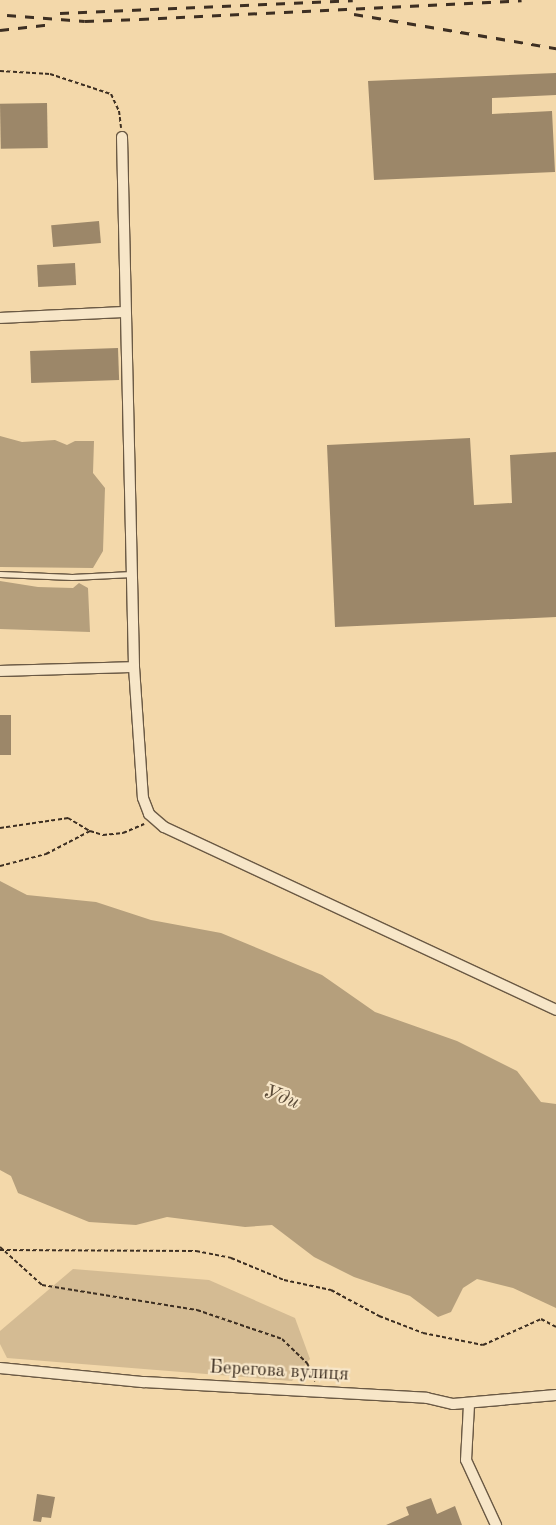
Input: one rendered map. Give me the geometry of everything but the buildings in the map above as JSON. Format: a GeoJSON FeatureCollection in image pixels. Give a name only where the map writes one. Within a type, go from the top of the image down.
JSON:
{"type":"FeatureCollection","features":[{"type":"Feature","properties":{"kind":"street"},"geometry":{"type":"LineString","coordinates":[[122,137],[124,312],[133,574],[134,667],[143,798],[150,814],[164,827],[556,1010]]}},
{"type":"Feature","properties":{"kind":"street"},"geometry":{"type":"LineString","coordinates":[[0,318],[124,312]]}},
{"type":"Feature","properties":{"kind":"street"},"geometry":{"type":"LineString","coordinates":[[0,671],[134,667]]}},
{"type":"Feature","properties":{"kind":"street","name":"Берегова вулиця"},"geometry":{"type":"LineString","coordinates":[[0,1368],[144,1382],[427,1398],[469,1404],[556,1395]]}},
{"type":"Feature","properties":{"kind":"street"},"geometry":{"type":"LineString","coordinates":[[469,1404],[466,1460],[496,1525]]}},
{"type":"Feature","properties":{"kind":"lane"},"geometry":{"type":"LineString","coordinates":[[0,574],[72,577],[133,574]]}},
{"type":"Feature","properties":{"kind":"path"},"geometry":{"type":"LineString","coordinates":[[0,71],[50,74],[111,94],[119,111],[122,137]]}},
{"type":"Feature","properties":{"kind":"path"},"geometry":{"type":"LineString","coordinates":[[0,828],[68,818],[90,831],[103,834],[123,832],[155,819]]}},
{"type":"Feature","properties":{"kind":"path"},"geometry":{"type":"LineString","coordinates":[[0,866],[46,854],[90,831]]}},
{"type":"Feature","properties":{"kind":"path"},"geometry":{"type":"LineString","coordinates":[[0,1248],[196,1251],[231,1258],[284,1280],[331,1290],[379,1316],[423,1332],[483,1345],[542,1319],[556,1327]]}},
{"type":"Feature","properties":{"kind":"path"},"geometry":{"type":"LineString","coordinates":[[0,1248],[42,1285],[197,1310],[282,1339],[307,1363],[319,1392]]}},
{"type":"Feature","properties":{"kind":"shaded area"},"geometry":{"type":"Polygon","coordinates":[[[73,1269],[209,1280],[295,1318],[310,1359],[292,1381],[7,1358],[0,1344],[0,1331],[73,1269]]]}},
{"type":"Feature","properties":{"kind":"water"},"geometry":{"type":"Polygon","coordinates":[[[0,436],[22,442],[55,440],[67,445],[75,441],[94,441],[93,473],[105,488],[103,551],[93,568],[0,567],[0,436]]]}},
{"type":"Feature","properties":{"kind":"water"},"geometry":{"type":"Polygon","coordinates":[[[0,581],[38,587],[73,588],[79,583],[88,588],[90,632],[0,629],[0,581]]]}},
{"type":"Feature","properties":{"kind":"water","name":"Уди"},"geometry":{"type":"Polygon","coordinates":[[[0,881],[27,895],[96,902],[151,920],[221,933],[322,975],[375,1012],[457,1041],[517,1071],[541,1102],[556,1104],[556,1308],[513,1288],[477,1279],[463,1288],[451,1312],[438,1317],[410,1296],[354,1277],[314,1257],[272,1225],[245,1227],[167,1217],[136,1225],[89,1222],[18,1193],[11,1176],[0,1170],[0,881]]]}},
{"type":"Feature","properties":{"kind":"railway"},"geometry":{"type":"LineString","coordinates":[[60,13],[353,0]]}},
{"type":"Feature","properties":{"kind":"railway"},"geometry":{"type":"LineString","coordinates":[[7,15],[85,21],[522,0]]}},
{"type":"Feature","properties":{"kind":"railway"},"geometry":{"type":"LineString","coordinates":[[354,14],[556,48]]}},
{"type":"Feature","properties":{"kind":"railway"},"geometry":{"type":"LineString","coordinates":[[0,30],[53,24]]}}]}
